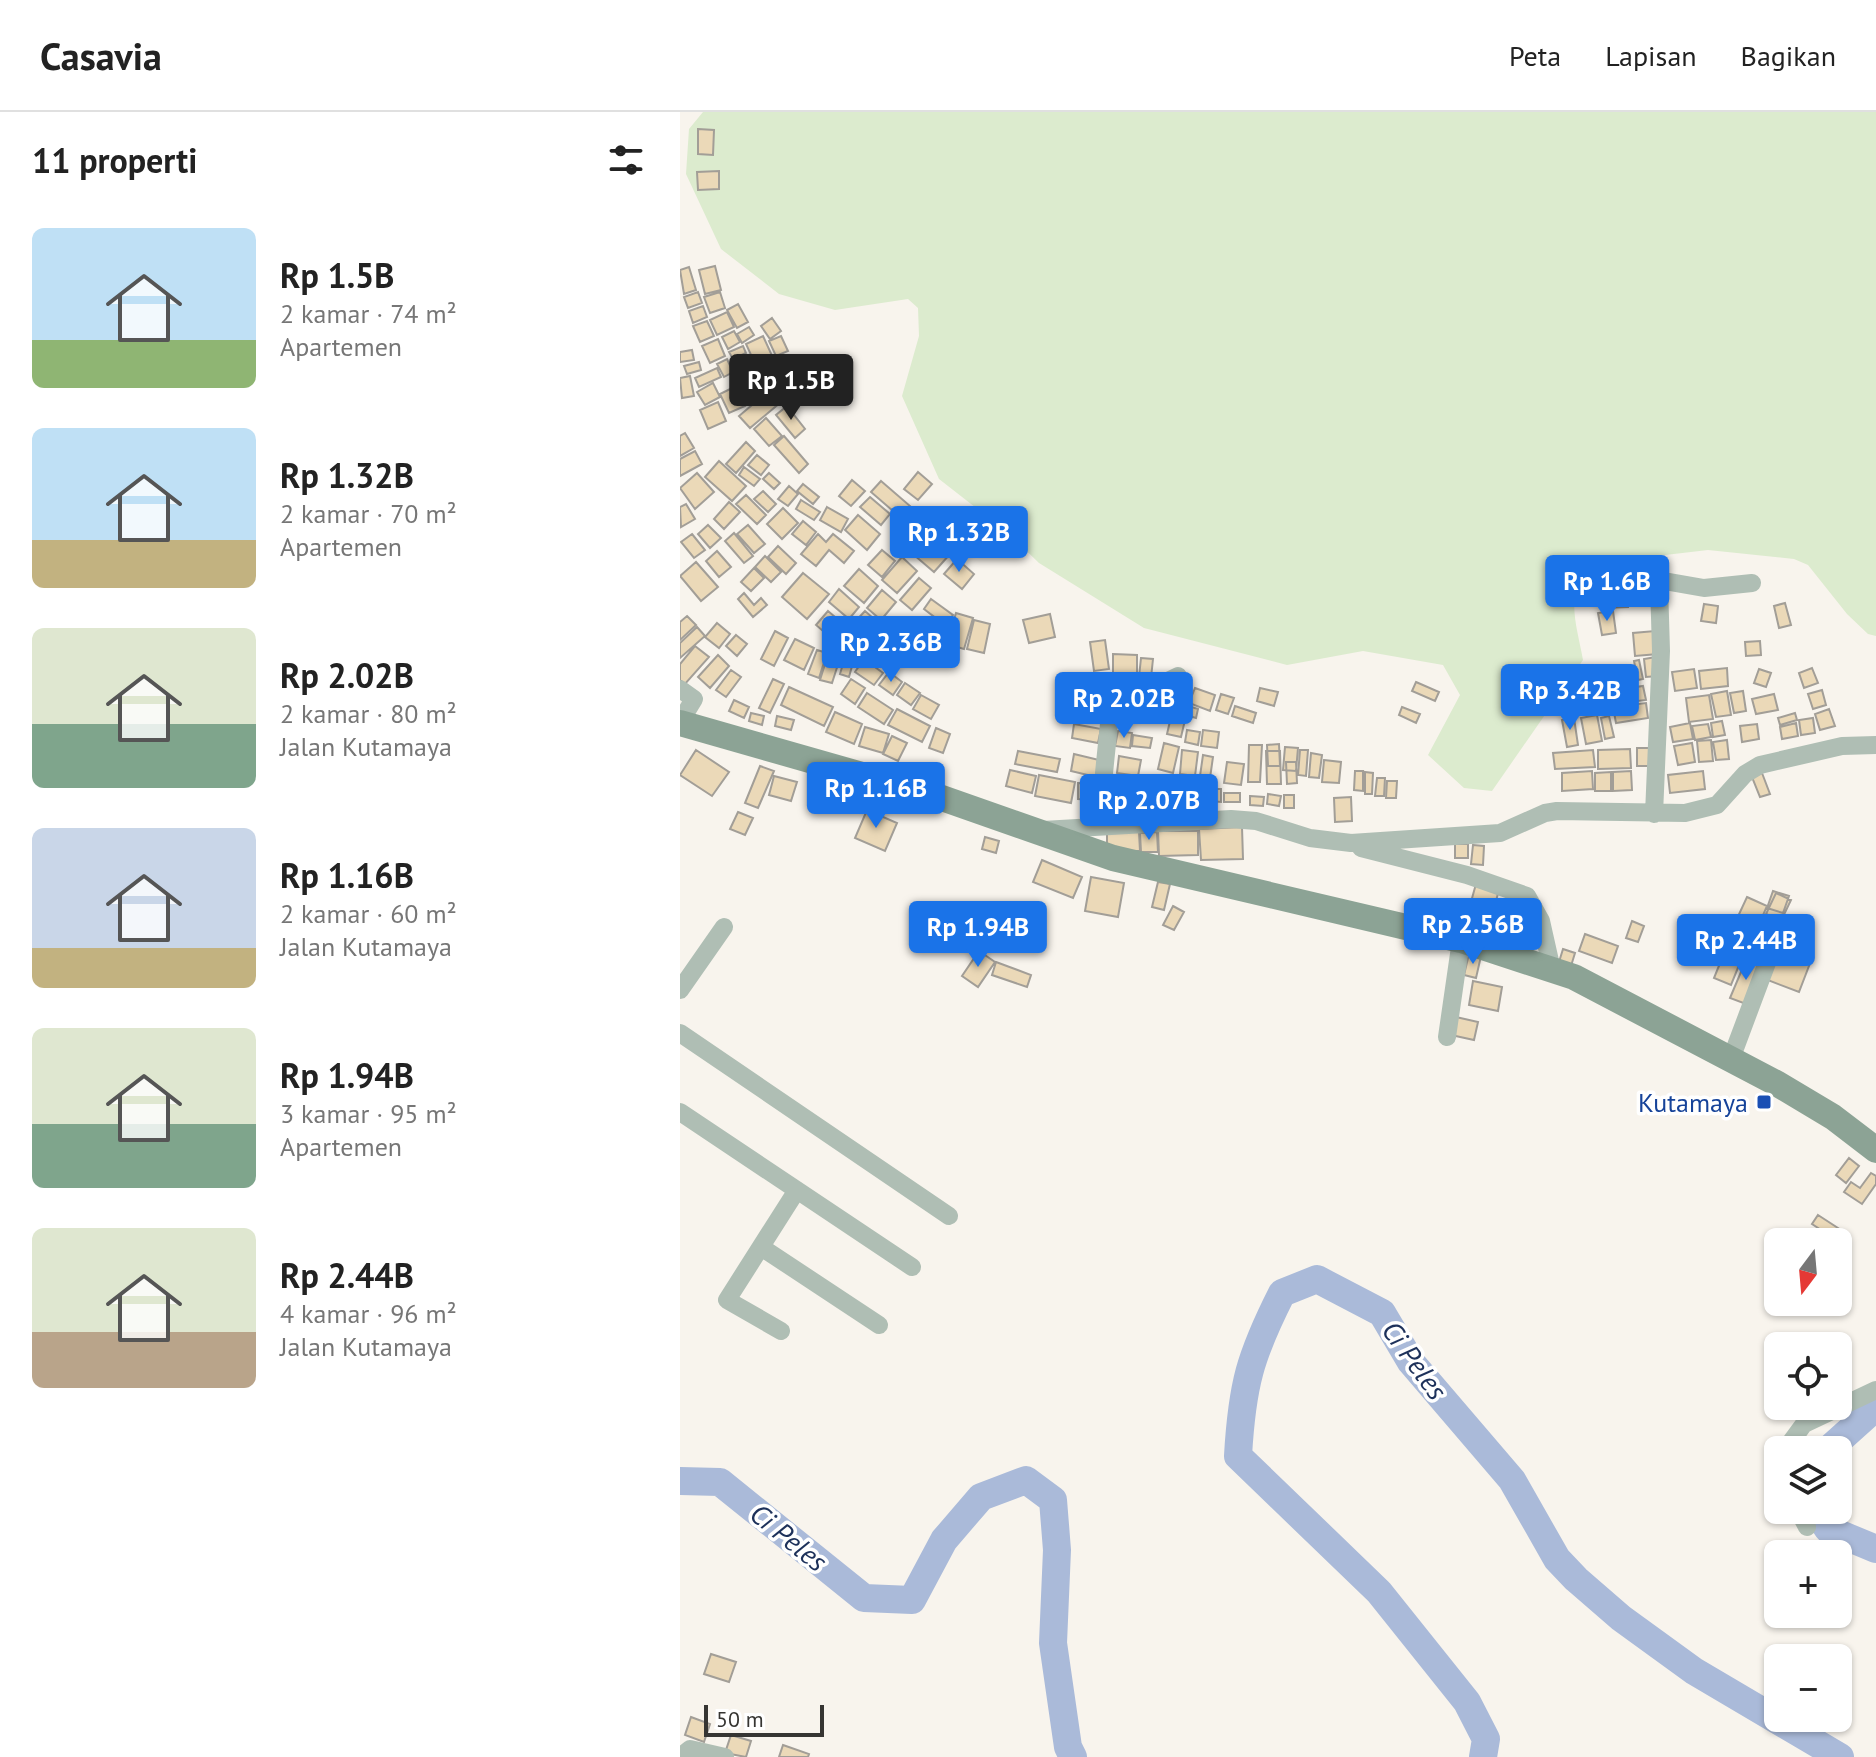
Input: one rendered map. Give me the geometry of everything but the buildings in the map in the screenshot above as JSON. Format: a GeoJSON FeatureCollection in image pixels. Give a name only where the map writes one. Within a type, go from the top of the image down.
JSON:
{"type":"FeatureCollection","features":[{"type":"Feature","properties":{"kind":"main road"},"geometry":{"type":"LineString","coordinates":[[680,722],[939,797],[1113,858],[1461,940],[1552,970],[1588,984],[1731,1059],[1833,1117],[1876,1150]]}},
{"type":"Feature","properties":{"kind":"street"},"geometry":{"type":"LineString","coordinates":[[1654,814],[1661,651],[1659,584],[1664,581],[1723,588],[1752,583]]}},
{"type":"Feature","properties":{"kind":"street"},"geometry":{"type":"LineString","coordinates":[[1112,826],[1104,773],[1110,714],[1116,706],[1178,676]]}},
{"type":"Feature","properties":{"kind":"street"},"geometry":{"type":"LineString","coordinates":[[680,689],[694,699],[680,722]]}},
{"type":"Feature","properties":{"kind":"street"},"geometry":{"type":"LineString","coordinates":[[1330,842],[1487,835],[1557,811],[1654,814],[1705,811],[1726,797],[1745,774],[1774,760],[1842,746],[1876,745]]}},
{"type":"Feature","properties":{"kind":"street"},"geometry":{"type":"LineString","coordinates":[[1028,830],[1256,821],[1467,875],[1527,896],[1541,921],[1552,970]]}},
{"type":"Feature","properties":{"kind":"street"},"geometry":{"type":"LineString","coordinates":[[680,990],[724,927]]}},
{"type":"Feature","properties":{"kind":"street"},"geometry":{"type":"LineString","coordinates":[[1731,1059],[1780,928]]}},
{"type":"Feature","properties":{"kind":"street"},"geometry":{"type":"LineString","coordinates":[[1447,1037],[1461,940]]}},
{"type":"Feature","properties":{"kind":"street"},"geometry":{"type":"LineString","coordinates":[[680,1033],[949,1216]]}},
{"type":"Feature","properties":{"kind":"street"},"geometry":{"type":"LineString","coordinates":[[680,1112],[912,1267]]}},
{"type":"Feature","properties":{"kind":"street"},"geometry":{"type":"LineString","coordinates":[[781,1331],[727,1300],[797,1190]]}},
{"type":"Feature","properties":{"kind":"street"},"geometry":{"type":"LineString","coordinates":[[761,1247],[879,1325]]}},
{"type":"Feature","properties":{"kind":"street"},"geometry":{"type":"LineString","coordinates":[[1795,1436],[1804,1424],[1876,1390]]}},
{"type":"Feature","properties":{"kind":"street"},"geometry":{"type":"LineString","coordinates":[[680,1757],[690,1749],[725,1757]]}},
{"type":"Feature","properties":{"kind":"green space"},"geometry":{"type":"Polygon","coordinates":[[[703,112],[1876,112],[1876,636],[1868,634],[1847,614],[1808,565],[1794,559],[1708,550],[1597,563],[1586,572],[1575,594],[1575,620],[1583,660],[1492,791],[1464,788],[1428,755],[1460,695],[1443,665],[1363,651],[1287,665],[1144,628],[1039,563],[1007,532],[939,479],[902,396],[919,336],[918,308],[908,299],[835,310],[779,294],[721,249],[686,174],[689,129],[703,112]]]}},
{"type":"Feature","properties":{"kind":"waterway","name":"Ci Peles"},"geometry":{"type":"LineString","coordinates":[[1483,1757],[1486,1739],[1467,1702],[1379,1592],[1238,1456],[1245,1390],[1262,1335],[1282,1293],[1317,1279],[1382,1313],[1411,1362],[1512,1480],[1557,1559],[1576,1579],[1621,1618],[1694,1671],[1840,1757]]}},
{"type":"Feature","properties":{"kind":"waterway","name":"Ci Peles"},"geometry":{"type":"LineString","coordinates":[[1844,1436],[1876,1407]]}},
{"type":"Feature","properties":{"kind":"waterway","name":"Ci Peles"},"geometry":{"type":"LineString","coordinates":[[680,1481],[720,1482],[864,1598],[912,1600],[944,1540],[981,1497],[1026,1480],[1053,1500],[1057,1550],[1053,1643],[1068,1747],[1073,1757]]}},
{"type":"Feature","properties":{"kind":"waterway","name":"Ci Peles"},"geometry":{"type":"LineString","coordinates":[[1825,1524],[1828,1529],[1876,1549]]}},
{"type":"Feature","properties":{"kind":"place","name":"Kutamaya"},"geometry":{"type":"Point","coordinates":[1764,1102]}}]}
